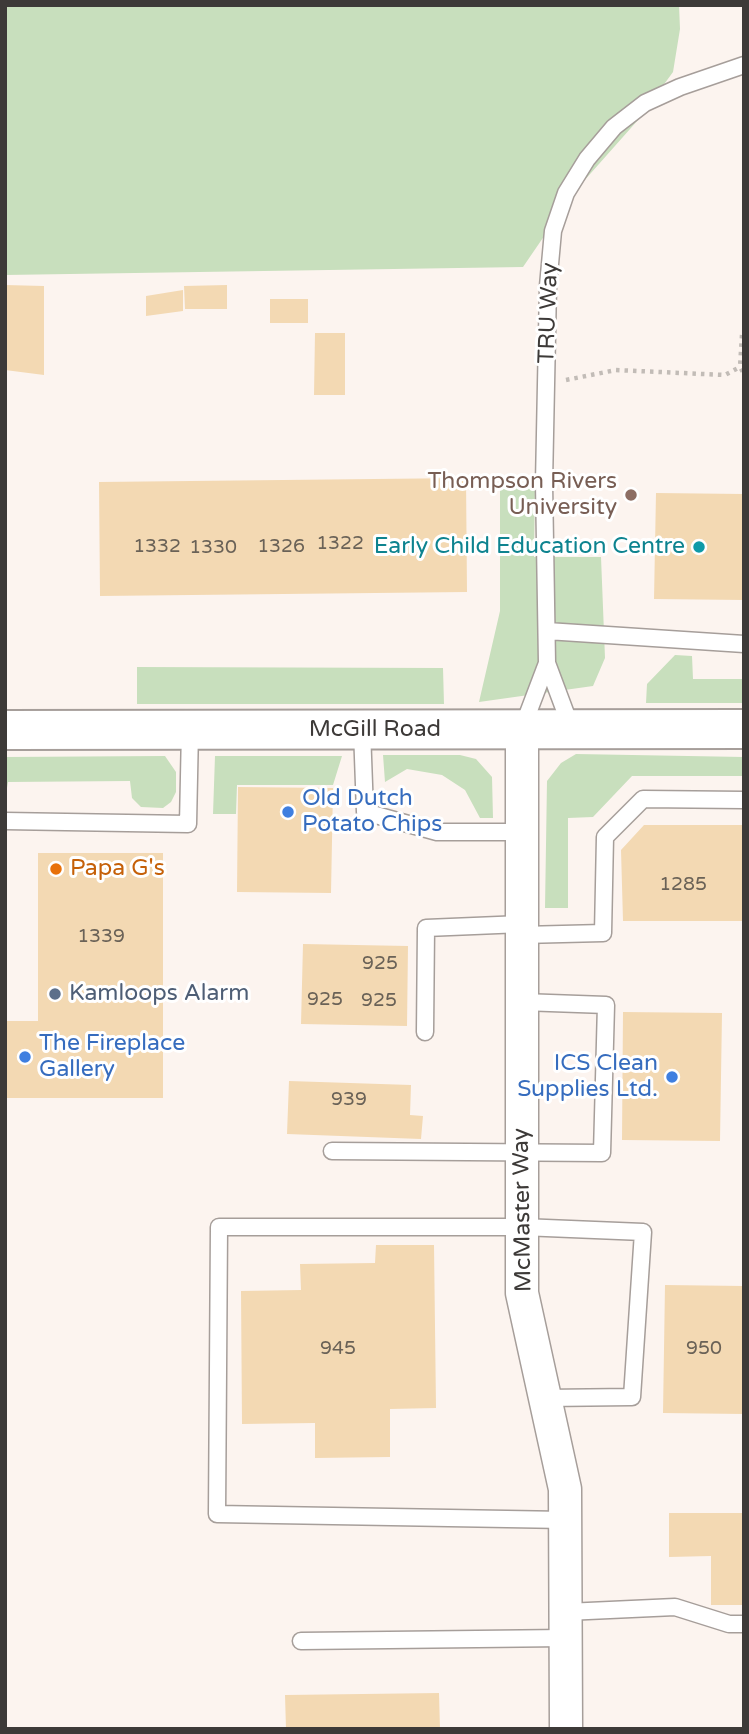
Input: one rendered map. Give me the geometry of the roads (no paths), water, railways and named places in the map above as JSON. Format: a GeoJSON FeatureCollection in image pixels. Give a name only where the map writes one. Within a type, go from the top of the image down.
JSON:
{"type":"FeatureCollection","features":[{"type":"Feature","properties":{"kind":"street","name":"McGill Road"},"geometry":{"type":"LineString","coordinates":[[5,730],[744,729]]}},
{"type":"Feature","properties":{"kind":"street","name":"McMaster Way"},"geometry":{"type":"LineString","coordinates":[[522,730],[522,1293],[565,1489],[566,1729]]}},
{"type":"Feature","properties":{"kind":"lane","name":"TRU Way"},"geometry":{"type":"LineString","coordinates":[[547,663],[544,483],[548,286],[553,232],[566,193],[587,159],[614,127],[645,103],[680,87],[744,65]]}},
{"type":"Feature","properties":{"kind":"lane"},"geometry":{"type":"LineString","coordinates":[[547,631],[744,644]]}},
{"type":"Feature","properties":{"kind":"lane"},"geometry":{"type":"LineString","coordinates":[[547,663],[572,730]]}},
{"type":"Feature","properties":{"kind":"lane"},"geometry":{"type":"LineString","coordinates":[[522,730],[547,663]]}},
{"type":"Feature","properties":{"kind":"lane"},"geometry":{"type":"LineString","coordinates":[[5,821],[188,824],[190,730]]}},
{"type":"Feature","properties":{"kind":"lane"},"geometry":{"type":"LineString","coordinates":[[362,730],[365,812],[438,832],[522,832]]}},
{"type":"Feature","properties":{"kind":"lane"},"geometry":{"type":"LineString","coordinates":[[425,1032],[426,928],[603,933],[605,837],[643,799],[744,800]]}},
{"type":"Feature","properties":{"kind":"lane"},"geometry":{"type":"LineString","coordinates":[[332,1151],[602,1153],[606,1004],[522,1002]]}},
{"type":"Feature","properties":{"kind":"lane"},"geometry":{"type":"LineString","coordinates":[[545,1398],[632,1397],[643,1232],[522,1227],[219,1227],[217,1514],[565,1520]]}},
{"type":"Feature","properties":{"kind":"lane"},"geometry":{"type":"LineString","coordinates":[[301,1641],[566,1625],[675,1607],[729,1624],[744,1624]]}},
{"type":"Feature","properties":{"kind":"place","name":"Thompson Rivers University"},"geometry":{"type":"Point","coordinates":[631,495]}},
{"type":"Feature","properties":{"kind":"place","name":"Early Child Education Centre"},"geometry":{"type":"Point","coordinates":[699,547]}},
{"type":"Feature","properties":{"kind":"place","name":"Old Dutch Potato Chips"},"geometry":{"type":"Point","coordinates":[288,812]}},
{"type":"Feature","properties":{"kind":"place","name":"Papa G's"},"geometry":{"type":"Point","coordinates":[56,869]}},
{"type":"Feature","properties":{"kind":"place","name":"Kamloops Alarm"},"geometry":{"type":"Point","coordinates":[55,994]}},
{"type":"Feature","properties":{"kind":"place","name":"The Fireplace Gallery"},"geometry":{"type":"Point","coordinates":[25,1057]}},
{"type":"Feature","properties":{"kind":"place","name":"ICS Clean Supplies Ltd."},"geometry":{"type":"Point","coordinates":[672,1077]}}]}
